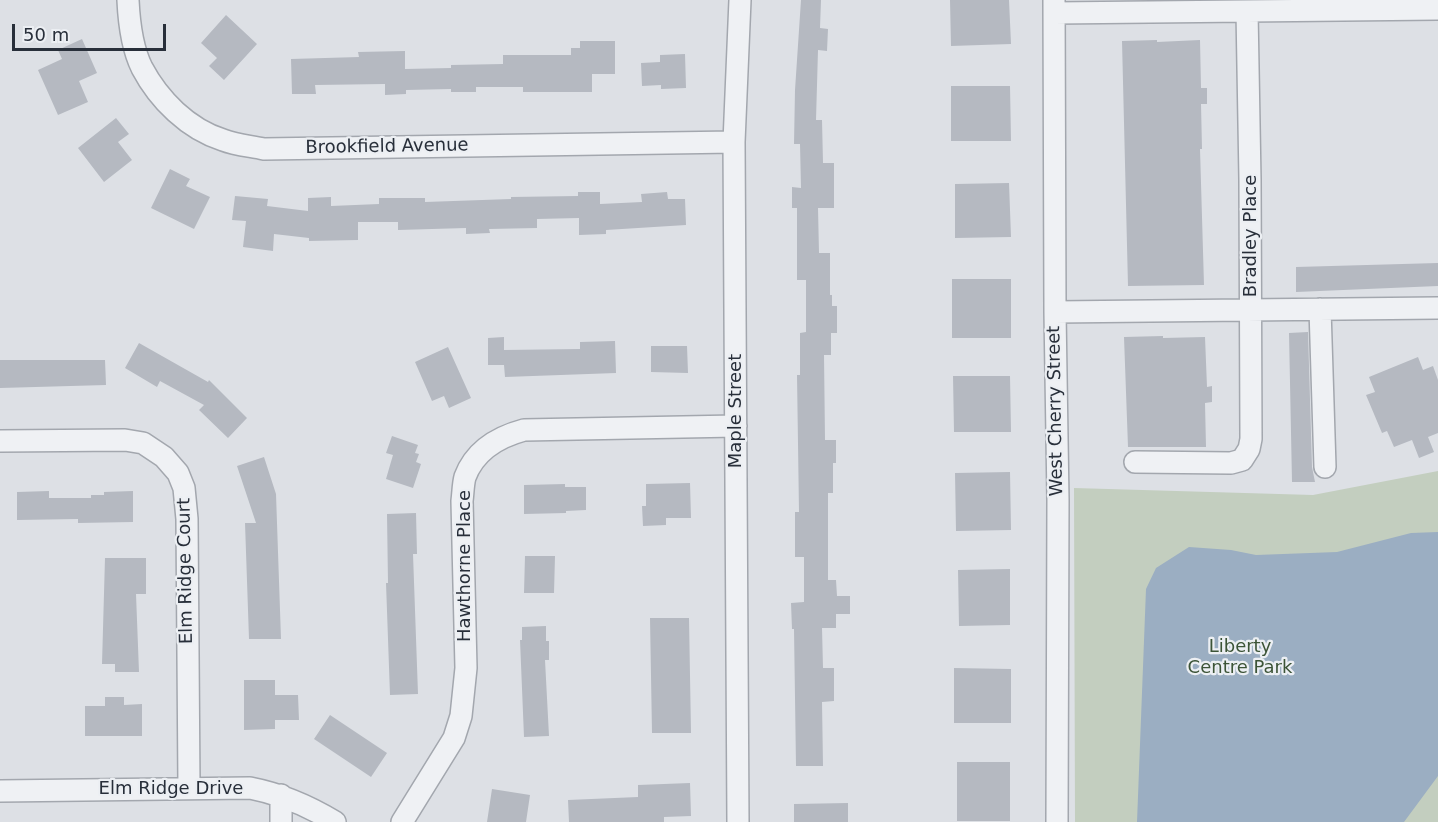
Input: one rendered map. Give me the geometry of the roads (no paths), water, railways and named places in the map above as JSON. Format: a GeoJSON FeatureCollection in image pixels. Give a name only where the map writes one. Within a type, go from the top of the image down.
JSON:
{"type":"FeatureCollection","features":[{"type":"Feature","properties":{"kind":"street","name":"Brookfield Avenue"},"geometry":{"type":"LineString","coordinates":[[128,0],[129,23],[141,66],[161,97],[190,125],[222,140],[264,149],[734,142]]}},
{"type":"Feature","properties":{"kind":"street","name":"Maple Street"},"geometry":{"type":"LineString","coordinates":[[738,822],[734,142],[740,0]]}},
{"type":"Feature","properties":{"kind":"street"},"geometry":{"type":"LineString","coordinates":[[1054,7],[1247,11],[1296,5],[1434,6]]}},
{"type":"Feature","properties":{"kind":"street","name":"West Cherry Street"},"geometry":{"type":"LineString","coordinates":[[1054,7],[1058,500],[1057,822]]}},
{"type":"Feature","properties":{"kind":"street","name":"Bradley Place"},"geometry":{"type":"LineString","coordinates":[[1135,462],[1231,463],[1242,460],[1249,449],[1251,439],[1251,309],[1247,11]]}},
{"type":"Feature","properties":{"kind":"street"},"geometry":{"type":"LineString","coordinates":[[1055,312],[1438,308]]}},
{"type":"Feature","properties":{"kind":"street"},"geometry":{"type":"LineString","coordinates":[[1320,309],[1325,467]]}},
{"type":"Feature","properties":{"kind":"street","name":"Hawthorne Place"},"geometry":{"type":"LineString","coordinates":[[402,822],[454,738],[461,716],[466,668],[462,501],[465,477],[486,446],[504,435],[524,430],[736,426]]}},
{"type":"Feature","properties":{"kind":"street","name":"Elm Ridge Court"},"geometry":{"type":"LineString","coordinates":[[0,441],[125,440],[143,443],[164,457],[178,473],[184,488],[187,519],[189,788]]}},
{"type":"Feature","properties":{"kind":"street","name":"Elm Ridge Drive"},"geometry":{"type":"LineString","coordinates":[[0,791],[250,788],[299,802],[335,822]]}},
{"type":"Feature","properties":{"kind":"street"},"geometry":{"type":"LineString","coordinates":[[281,795],[281,822]]}},
{"type":"Feature","properties":{"kind":"water","name":"Liberty Centre Park"},"geometry":{"type":"Polygon","coordinates":[[[1438,532],[1438,776],[1404,822],[1137,822],[1146,589],[1156,568],[1189,547],[1231,550],[1256,555],[1337,552],[1411,533],[1438,532]]]}}]}
